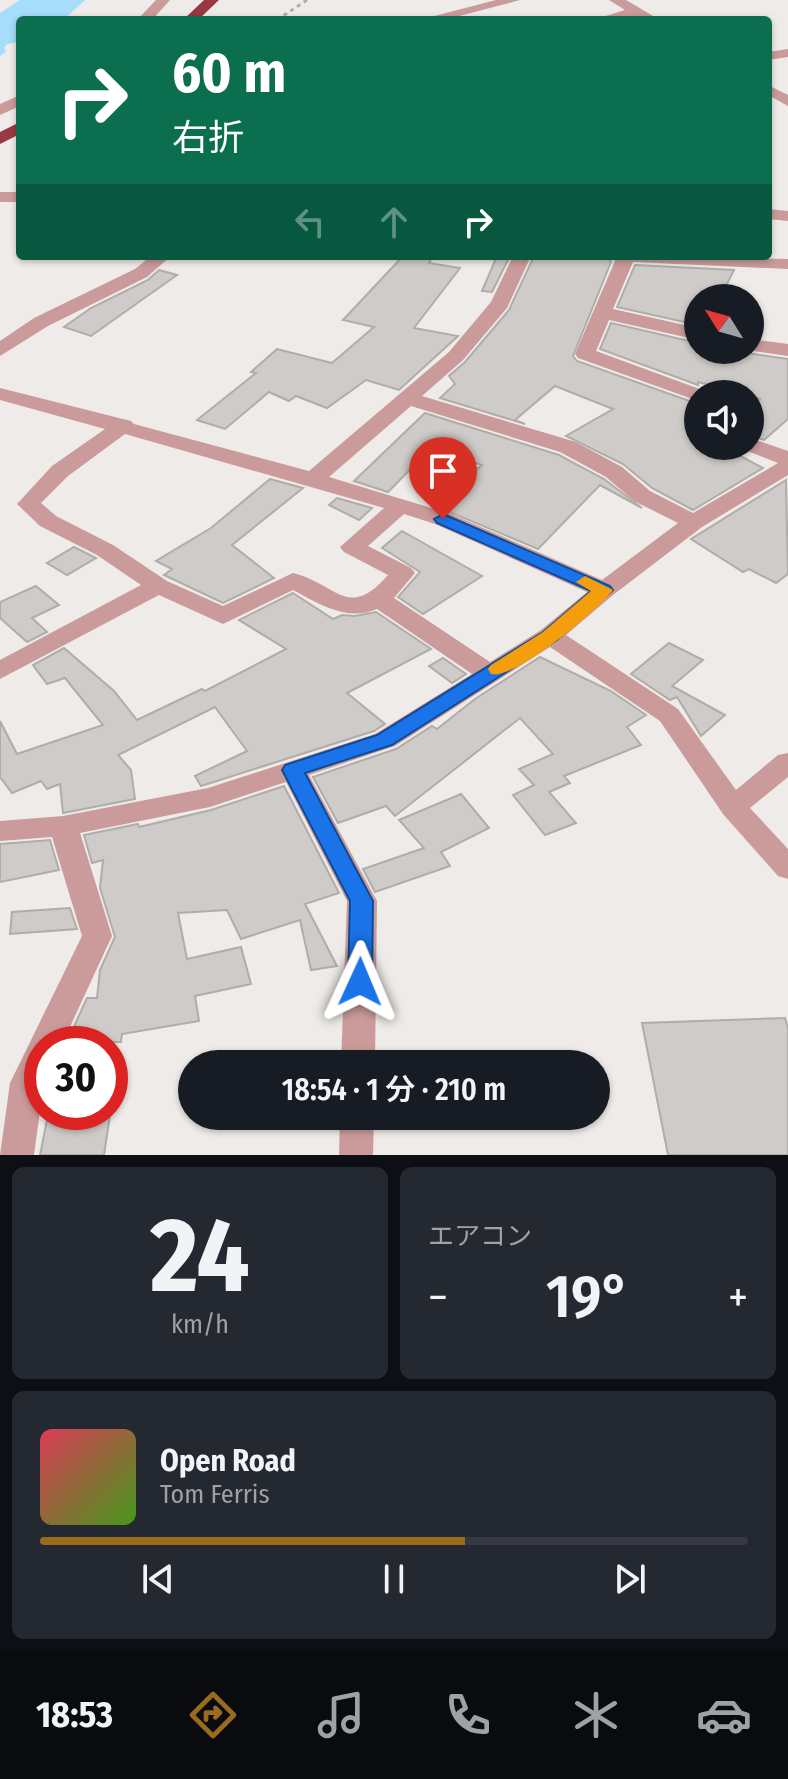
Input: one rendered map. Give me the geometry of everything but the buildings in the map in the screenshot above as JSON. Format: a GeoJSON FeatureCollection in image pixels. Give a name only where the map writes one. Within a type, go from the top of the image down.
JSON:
{"type":"FeatureCollection","features":[{"type":"Feature","properties":{"kind":"highway"},"geometry":{"type":"LineString","coordinates":[[194,16],[212,0]]}},
{"type":"Feature","properties":{"kind":"street"},"geometry":{"type":"LineString","coordinates":[[148,16],[163,0]]}},
{"type":"Feature","properties":{"kind":"street"},"geometry":{"type":"LineString","coordinates":[[443,16],[513,0]]}},
{"type":"Feature","properties":{"kind":"street"},"geometry":{"type":"LineString","coordinates":[[616,0],[646,16]]}},
{"type":"Feature","properties":{"kind":"street"},"geometry":{"type":"LineString","coordinates":[[617,16],[638,11]]}},
{"type":"Feature","properties":{"kind":"street"},"geometry":{"type":"LineString","coordinates":[[0,350],[41,322],[141,273],[157,260]]}},
{"type":"Feature","properties":{"kind":"street"},"geometry":{"type":"LineString","coordinates":[[313,479],[456,356],[500,304],[520,260]]}},
{"type":"Feature","properties":{"kind":"street"},"geometry":{"type":"LineString","coordinates":[[624,260],[585,354],[684,390]]}},
{"type":"Feature","properties":{"kind":"street"},"geometry":{"type":"LineString","coordinates":[[718,260],[788,264]]}},
{"type":"Feature","properties":{"kind":"street"},"geometry":{"type":"LineString","coordinates":[[603,313],[684,331]]}},
{"type":"Feature","properties":{"kind":"street"},"geometry":{"type":"LineString","coordinates":[[764,347],[788,350]]}},
{"type":"Feature","properties":{"kind":"street"},"geometry":{"type":"LineString","coordinates":[[0,394],[124,425],[443,519],[604,590]]}},
{"type":"Feature","properties":{"kind":"street"},"geometry":{"type":"LineString","coordinates":[[408,398],[568,447],[614,472],[642,496],[694,522]]}},
{"type":"Feature","properties":{"kind":"street"},"geometry":{"type":"LineString","coordinates":[[124,425],[60,471],[28,504],[48,521],[105,550],[158,586],[223,616],[293,580],[339,605],[366,608],[380,600],[403,573],[352,547],[400,506]]}},
{"type":"Feature","properties":{"kind":"street"},"geometry":{"type":"LineString","coordinates":[[764,450],[788,459]]}},
{"type":"Feature","properties":{"kind":"street"},"geometry":{"type":"LineString","coordinates":[[0,831],[63,826],[210,797],[385,740],[550,636],[604,590],[694,522],[788,466]]}},
{"type":"Feature","properties":{"kind":"street"},"geometry":{"type":"LineString","coordinates":[[0,671],[158,586]]}},
{"type":"Feature","properties":{"kind":"street"},"geometry":{"type":"LineString","coordinates":[[380,600],[490,674]]}},
{"type":"Feature","properties":{"kind":"street"},"geometry":{"type":"LineString","coordinates":[[550,636],[669,715],[733,807],[788,868]]}},
{"type":"Feature","properties":{"kind":"street"},"geometry":{"type":"LineString","coordinates":[[733,807],[788,762]]}},
{"type":"Feature","properties":{"kind":"street"},"geometry":{"type":"LineString","coordinates":[[293,770],[362,901],[358,1050]]}},
{"type":"Feature","properties":{"kind":"street"},"geometry":{"type":"LineString","coordinates":[[54,1026],[97,936],[63,826]]}},
{"type":"Feature","properties":{"kind":"street"},"geometry":{"type":"LineString","coordinates":[[17,1155],[24,1105]]}},
{"type":"Feature","properties":{"kind":"street"},"geometry":{"type":"LineString","coordinates":[[356,1155],[357,1130]]}},
{"type":"Feature","properties":{"kind":"path"},"geometry":{"type":"LineString","coordinates":[[283,16],[307,0]]}},
{"type":"Feature","properties":{"kind":"water"},"geometry":{"type":"Polygon","coordinates":[[[20,0],[85,0],[67,16],[16,16],[16,43],[7,44],[4,48],[6,52],[0,56],[0,13],[20,0]]]}},
{"type":"Feature","properties":{"kind":"slow traffic"},"geometry":{"type":"LineString","coordinates":[[498,669],[550,636],[604,590],[585,582]]}},
{"type":"Feature","properties":{"kind":"route"},"geometry":{"type":"LineString","coordinates":[[360,982],[362,901],[293,770],[385,740],[550,636],[604,590],[443,519]]}}]}
